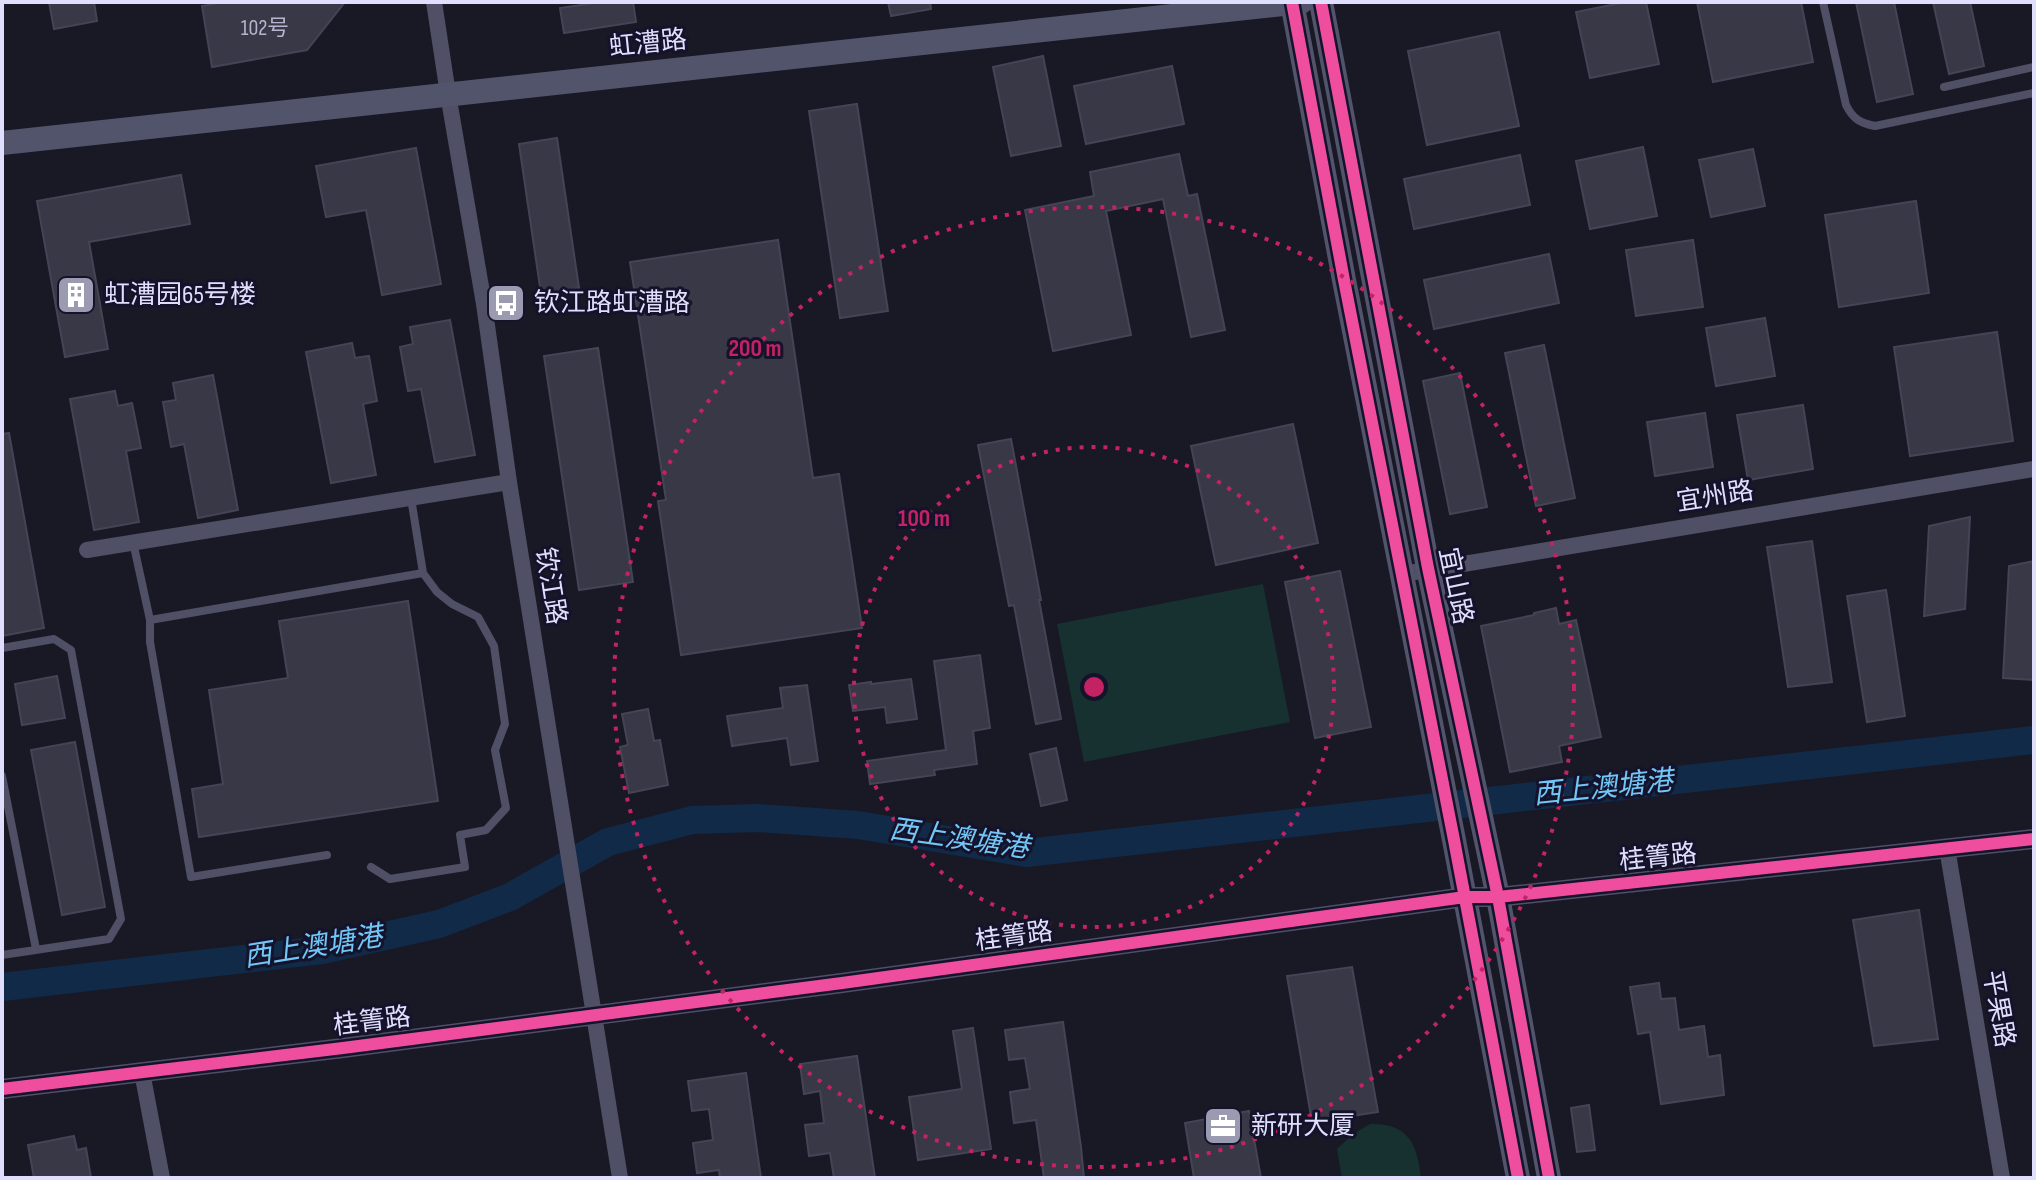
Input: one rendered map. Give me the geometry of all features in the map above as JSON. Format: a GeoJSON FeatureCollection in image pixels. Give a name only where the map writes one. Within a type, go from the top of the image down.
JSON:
{"type":"FeatureCollection","features":[{"type":"Feature","properties":{"kind":"main road","name":"宜山路"},"geometry":{"type":"LineString","coordinates":[[1321,2],[1428,568],[1498,897],[1549,1178]]}},
{"type":"Feature","properties":{"kind":"main road","name":"虹漕路"},"geometry":{"type":"LineString","coordinates":[[2,143],[1295,3]]}},
{"type":"Feature","properties":{"kind":"main road","name":"宜山路"},"geometry":{"type":"LineString","coordinates":[[1295,3],[1347,295],[1518,1178]]}},
{"type":"Feature","properties":{"kind":"street","name":"钦江路"},"geometry":{"type":"LineString","coordinates":[[434,2],[620,1178]]}},
{"type":"Feature","properties":{"kind":"street","name":"宜州路"},"geometry":{"type":"LineString","coordinates":[[1403,574],[2034,469]]}},
{"type":"Feature","properties":{"kind":"street"},"geometry":{"type":"LineString","coordinates":[[87,550],[509,482]]}},
{"type":"Feature","properties":{"kind":"street","name":"桂箐路"},"geometry":{"type":"LineString","coordinates":[[2,1089],[842,983],[1465,897],[1498,897],[2034,839]]}},
{"type":"Feature","properties":{"kind":"street","name":"平果路"},"geometry":{"type":"LineString","coordinates":[[1947,848],[2002,1178]]}},
{"type":"Feature","properties":{"kind":"street"},"geometry":{"type":"LineString","coordinates":[[142,1072],[162,1178]]}},
{"type":"Feature","properties":{"kind":"lane"},"geometry":{"type":"LineString","coordinates":[[1823,2],[1846,105],[1853,118],[1864,124],[1875,126],[2034,93]]}},
{"type":"Feature","properties":{"kind":"lane"},"geometry":{"type":"LineString","coordinates":[[1944,87],[2034,67]]}},
{"type":"Feature","properties":{"kind":"lane"},"geometry":{"type":"LineString","coordinates":[[371,867],[390,879],[465,867],[460,835],[486,830],[506,808],[495,750],[505,724],[494,646],[478,617],[452,604],[437,592],[423,573],[411,498]]}},
{"type":"Feature","properties":{"kind":"lane"},"geometry":{"type":"LineString","coordinates":[[133,542],[150,620],[150,642],[191,877],[327,855]]}},
{"type":"Feature","properties":{"kind":"lane"},"geometry":{"type":"LineString","coordinates":[[150,620],[423,573]]}},
{"type":"Feature","properties":{"kind":"lane"},"geometry":{"type":"LineString","coordinates":[[2,648],[54,639],[71,650],[121,919],[109,939],[2,955]]}},
{"type":"Feature","properties":{"kind":"lane"},"geometry":{"type":"LineString","coordinates":[[2,776],[36,949]]}},
{"type":"Feature","properties":{"kind":"green space"},"geometry":{"type":"Polygon","coordinates":[[[1263,584],[1290,722],[1084,762],[1057,624],[1263,584]]]}},
{"type":"Feature","properties":{"kind":"green space"},"geometry":{"type":"Polygon","coordinates":[[[1370,1124],[1402,1131],[1413,1145],[1421,1178],[1342,1178],[1337,1149],[1370,1124]]]}},
{"type":"Feature","properties":{"kind":"building"},"geometry":{"type":"Polygon","coordinates":[[[49,2],[94,2],[97,21],[54,29],[49,2]]]}},
{"type":"Feature","properties":{"kind":"building"},"geometry":{"type":"Polygon","coordinates":[[[225,2],[345,2],[307,50],[212,67],[202,6],[225,2]]]}},
{"type":"Feature","properties":{"kind":"building"},"geometry":{"type":"Polygon","coordinates":[[[601,2],[633,2],[636,22],[564,33],[560,8],[601,2]]]}},
{"type":"Feature","properties":{"kind":"building"},"geometry":{"type":"Polygon","coordinates":[[[888,2],[930,2],[931,9],[891,16],[888,2]]]}},
{"type":"Feature","properties":{"kind":"building"},"geometry":{"type":"Polygon","coordinates":[[[1626,2],[1646,2],[1659,64],[1590,78],[1576,12],[1626,2]]]}},
{"type":"Feature","properties":{"kind":"building"},"geometry":{"type":"Polygon","coordinates":[[[1697,2],[1801,2],[1813,62],[1713,82],[1697,2]]]}},
{"type":"Feature","properties":{"kind":"building"},"geometry":{"type":"Polygon","coordinates":[[[1856,2],[1894,2],[1913,94],[1877,102],[1856,2]]]}},
{"type":"Feature","properties":{"kind":"building"},"geometry":{"type":"Polygon","coordinates":[[[1933,2],[1970,2],[1984,66],[1949,74],[1933,2]]]}},
{"type":"Feature","properties":{"kind":"building"},"geometry":{"type":"Polygon","coordinates":[[[1499,32],[1519,126],[1427,145],[1408,51],[1499,32]]]}},
{"type":"Feature","properties":{"kind":"building"},"geometry":{"type":"Polygon","coordinates":[[[1043,56],[1061,146],[1011,156],[993,67],[1043,56]]]}},
{"type":"Feature","properties":{"kind":"building"},"geometry":{"type":"Polygon","coordinates":[[[1172,66],[1184,124],[1086,144],[1074,86],[1172,66]]]}},
{"type":"Feature","properties":{"kind":"building"},"geometry":{"type":"Polygon","coordinates":[[[857,104],[888,311],[840,318],[809,111],[857,104]]]}},
{"type":"Feature","properties":{"kind":"building"},"geometry":{"type":"Polygon","coordinates":[[[557,138],[579,288],[541,294],[519,144],[557,138]]]}},
{"type":"Feature","properties":{"kind":"building"},"geometry":{"type":"Polygon","coordinates":[[[1643,147],[1657,216],[1590,229],[1576,161],[1643,147]]]}},
{"type":"Feature","properties":{"kind":"building"},"geometry":{"type":"Polygon","coordinates":[[[416,148],[441,284],[382,295],[366,210],[326,217],[316,166],[416,148]]]}},
{"type":"Feature","properties":{"kind":"building"},"geometry":{"type":"Polygon","coordinates":[[[1753,149],[1765,206],[1711,217],[1699,160],[1753,149]]]}},
{"type":"Feature","properties":{"kind":"building"},"geometry":{"type":"Polygon","coordinates":[[[1179,154],[1188,196],[1197,194],[1225,330],[1191,337],[1163,199],[1106,211],[1131,335],[1053,351],[1025,210],[1094,196],[1090,172],[1179,154]]]}},
{"type":"Feature","properties":{"kind":"building"},"geometry":{"type":"Polygon","coordinates":[[[1520,155],[1530,205],[1414,229],[1404,179],[1520,155]]]}},
{"type":"Feature","properties":{"kind":"building","name":"虹漕园65号楼"},"geometry":{"type":"Polygon","coordinates":[[[181,175],[190,224],[89,242],[108,349],[65,357],[37,201],[181,175]]]}},
{"type":"Feature","properties":{"kind":"building"},"geometry":{"type":"Polygon","coordinates":[[[1916,201],[1929,293],[1839,307],[1825,215],[1916,201]]]}},
{"type":"Feature","properties":{"kind":"building"},"geometry":{"type":"Polygon","coordinates":[[[778,240],[813,478],[839,474],[862,628],[681,655],[658,501],[666,500],[630,262],[778,240]]]}},
{"type":"Feature","properties":{"kind":"building"},"geometry":{"type":"Polygon","coordinates":[[[1693,240],[1703,307],[1636,316],[1626,250],[1693,240]]]}},
{"type":"Feature","properties":{"kind":"building"},"geometry":{"type":"Polygon","coordinates":[[[1549,254],[1559,303],[1434,329],[1424,280],[1549,254]]]}},
{"type":"Feature","properties":{"kind":"building"},"geometry":{"type":"Polygon","coordinates":[[[1765,318],[1775,376],[1716,386],[1706,328],[1765,318]]]}},
{"type":"Feature","properties":{"kind":"building"},"geometry":{"type":"Polygon","coordinates":[[[450,320],[475,455],[435,462],[421,389],[408,391],[400,347],[413,344],[410,327],[450,320]]]}},
{"type":"Feature","properties":{"kind":"building"},"geometry":{"type":"Polygon","coordinates":[[[1997,332],[2013,441],[1910,456],[1894,347],[1997,332]]]}},
{"type":"Feature","properties":{"kind":"building"},"geometry":{"type":"Polygon","coordinates":[[[352,343],[355,358],[369,356],[377,401],[363,404],[376,475],[331,483],[306,352],[352,343]]]}},
{"type":"Feature","properties":{"kind":"building"},"geometry":{"type":"Polygon","coordinates":[[[1544,345],[1575,498],[1536,506],[1505,353],[1544,345]]]}},
{"type":"Feature","properties":{"kind":"building"},"geometry":{"type":"Polygon","coordinates":[[[598,348],[633,582],[579,590],[544,356],[598,348]]]}},
{"type":"Feature","properties":{"kind":"building"},"geometry":{"type":"Polygon","coordinates":[[[1460,373],[1487,507],[1450,514],[1423,381],[1460,373]]]}},
{"type":"Feature","properties":{"kind":"building"},"geometry":{"type":"Polygon","coordinates":[[[213,375],[238,510],[198,518],[184,444],[171,447],[163,402],[176,400],[173,383],[213,375]]]}},
{"type":"Feature","properties":{"kind":"building"},"geometry":{"type":"Polygon","coordinates":[[[115,391],[118,406],[132,403],[141,448],[126,451],[139,522],[94,530],[70,399],[115,391]]]}},
{"type":"Feature","properties":{"kind":"building"},"geometry":{"type":"Polygon","coordinates":[[[1803,405],[1813,469],[1748,480],[1737,415],[1803,405]]]}},
{"type":"Feature","properties":{"kind":"building"},"geometry":{"type":"Polygon","coordinates":[[[1705,413],[1713,467],[1655,476],[1647,422],[1705,413]]]}},
{"type":"Feature","properties":{"kind":"building"},"geometry":{"type":"Polygon","coordinates":[[[1293,424],[1318,543],[1216,565],[1191,446],[1293,424]]]}},
{"type":"Feature","properties":{"kind":"building"},"geometry":{"type":"Polygon","coordinates":[[[9,433],[44,628],[2,636],[2,434],[9,433]]]}},
{"type":"Feature","properties":{"kind":"building"},"geometry":{"type":"Polygon","coordinates":[[[1011,439],[1061,719],[1036,724],[1014,605],[1009,606],[978,445],[1011,439]]]}},
{"type":"Feature","properties":{"kind":"building"},"geometry":{"type":"Polygon","coordinates":[[[1970,517],[1965,609],[1924,616],[1929,526],[1970,517]]]}},
{"type":"Feature","properties":{"kind":"building"},"geometry":{"type":"Polygon","coordinates":[[[1812,541],[1832,682],[1788,687],[1767,547],[1812,541]]]}},
{"type":"Feature","properties":{"kind":"building"},"geometry":{"type":"Polygon","coordinates":[[[2034,561],[2034,680],[2003,678],[2009,566],[2034,561]]]}},
{"type":"Feature","properties":{"kind":"building"},"geometry":{"type":"Polygon","coordinates":[[[1340,571],[1371,727],[1315,738],[1285,582],[1340,571]]]}},
{"type":"Feature","properties":{"kind":"building"},"geometry":{"type":"Polygon","coordinates":[[[1886,590],[1905,716],[1867,722],[1847,596],[1886,590]]]}},
{"type":"Feature","properties":{"kind":"building"},"geometry":{"type":"Polygon","coordinates":[[[408,601],[438,801],[199,837],[192,789],[223,784],[209,690],[288,678],[279,621],[408,601]]]}},
{"type":"Feature","properties":{"kind":"building"},"geometry":{"type":"Polygon","coordinates":[[[1556,608],[1559,624],[1576,620],[1601,737],[1559,746],[1562,762],[1510,772],[1481,626],[1556,608]]]}},
{"type":"Feature","properties":{"kind":"building"},"geometry":{"type":"Polygon","coordinates":[[[980,655],[990,728],[973,731],[977,764],[934,770],[935,775],[870,784],[867,761],[946,750],[934,661],[980,655]]]}},
{"type":"Feature","properties":{"kind":"building"},"geometry":{"type":"Polygon","coordinates":[[[57,676],[65,718],[22,725],[15,684],[57,676]]]}},
{"type":"Feature","properties":{"kind":"building"},"geometry":{"type":"Polygon","coordinates":[[[911,679],[917,719],[887,723],[885,707],[853,711],[849,685],[911,679]]]}},
{"type":"Feature","properties":{"kind":"building"},"geometry":{"type":"Polygon","coordinates":[[[807,685],[818,761],[791,765],[787,738],[732,746],[727,716],[783,708],[780,688],[807,685]]]}},
{"type":"Feature","properties":{"kind":"building"},"geometry":{"type":"Polygon","coordinates":[[[648,709],[654,741],[660,740],[668,785],[629,793],[620,747],[628,745],[622,714],[648,709]]]}},
{"type":"Feature","properties":{"kind":"building"},"geometry":{"type":"Polygon","coordinates":[[[75,742],[105,907],[62,915],[31,750],[75,742]]]}},
{"type":"Feature","properties":{"kind":"building"},"geometry":{"type":"Polygon","coordinates":[[[1056,748],[1067,800],[1041,806],[1030,754],[1056,748]]]}},
{"type":"Feature","properties":{"kind":"building"},"geometry":{"type":"Polygon","coordinates":[[[1919,910],[1938,1039],[1874,1046],[1853,920],[1919,910]]]}},
{"type":"Feature","properties":{"kind":"building"},"geometry":{"type":"Polygon","coordinates":[[[1352,967],[1378,1112],[1312,1122],[1287,976],[1352,967]]]}},
{"type":"Feature","properties":{"kind":"building"},"geometry":{"type":"Polygon","coordinates":[[[1659,983],[1661,999],[1675,998],[1679,1030],[1704,1026],[1708,1057],[1720,1055],[1724,1095],[1661,1104],[1650,1032],[1638,1034],[1630,987],[1659,983]]]}},
{"type":"Feature","properties":{"kind":"building"},"geometry":{"type":"Polygon","coordinates":[[[1063,1022],[1084,1178],[1044,1178],[1036,1120],[1014,1123],[1010,1092],[1030,1089],[1025,1058],[1009,1060],[1005,1030],[1063,1022]]]}},
{"type":"Feature","properties":{"kind":"building"},"geometry":{"type":"Polygon","coordinates":[[[973,1028],[991,1149],[918,1160],[909,1097],[962,1089],[953,1031],[973,1028]]]}},
{"type":"Feature","properties":{"kind":"building"},"geometry":{"type":"Polygon","coordinates":[[[857,1056],[875,1178],[834,1178],[830,1153],[809,1156],[805,1125],[824,1123],[820,1091],[804,1094],[800,1064],[857,1056]]]}},
{"type":"Feature","properties":{"kind":"building"},"geometry":{"type":"Polygon","coordinates":[[[746,1073],[761,1178],[720,1178],[719,1170],[697,1173],[693,1143],[713,1140],[709,1109],[692,1111],[688,1081],[746,1073]]]}},
{"type":"Feature","properties":{"kind":"building"},"geometry":{"type":"Polygon","coordinates":[[[1589,1105],[1595,1150],[1577,1152],[1571,1108],[1589,1105]]]}},
{"type":"Feature","properties":{"kind":"building"},"geometry":{"type":"Polygon","coordinates":[[[1249,1111],[1261,1178],[1194,1178],[1185,1123],[1249,1111]]]}},
{"type":"Feature","properties":{"kind":"building"},"geometry":{"type":"Polygon","coordinates":[[[74,1136],[77,1150],[86,1148],[91,1178],[34,1178],[28,1145],[74,1136]]]}},
{"type":"Feature","properties":{"kind":"waterway","name":"西上澳塘港"},"geometry":{"type":"LineString","coordinates":[[2,987],[322,950],[439,924],[510,897],[608,842],[692,820],[758,818],[858,825],[1026,853],[2034,740]]}},
{"type":"Feature","properties":{"kind":"cycle path"},"geometry":{"type":"LineString","coordinates":[[1292,2],[1518,1178]]}},
{"type":"Feature","properties":{"kind":"cycle path"},"geometry":{"type":"LineString","coordinates":[[1321,2],[1428,568],[1498,897],[1549,1178]]}},
{"type":"Feature","properties":{"kind":"cycle path"},"geometry":{"type":"LineString","coordinates":[[2,1089],[842,983],[1465,897],[1498,897],[2034,839]]}},
{"type":"Feature","properties":{"kind":"place","name":"虹漕园65号楼"},"geometry":{"type":"Point","coordinates":[76,295]}},
{"type":"Feature","properties":{"kind":"place","name":"钦江路虹漕路"},"geometry":{"type":"Point","coordinates":[506,303]}},
{"type":"Feature","properties":{"kind":"place","name":"新研大厦"},"geometry":{"type":"Point","coordinates":[1223,1126]}}]}
